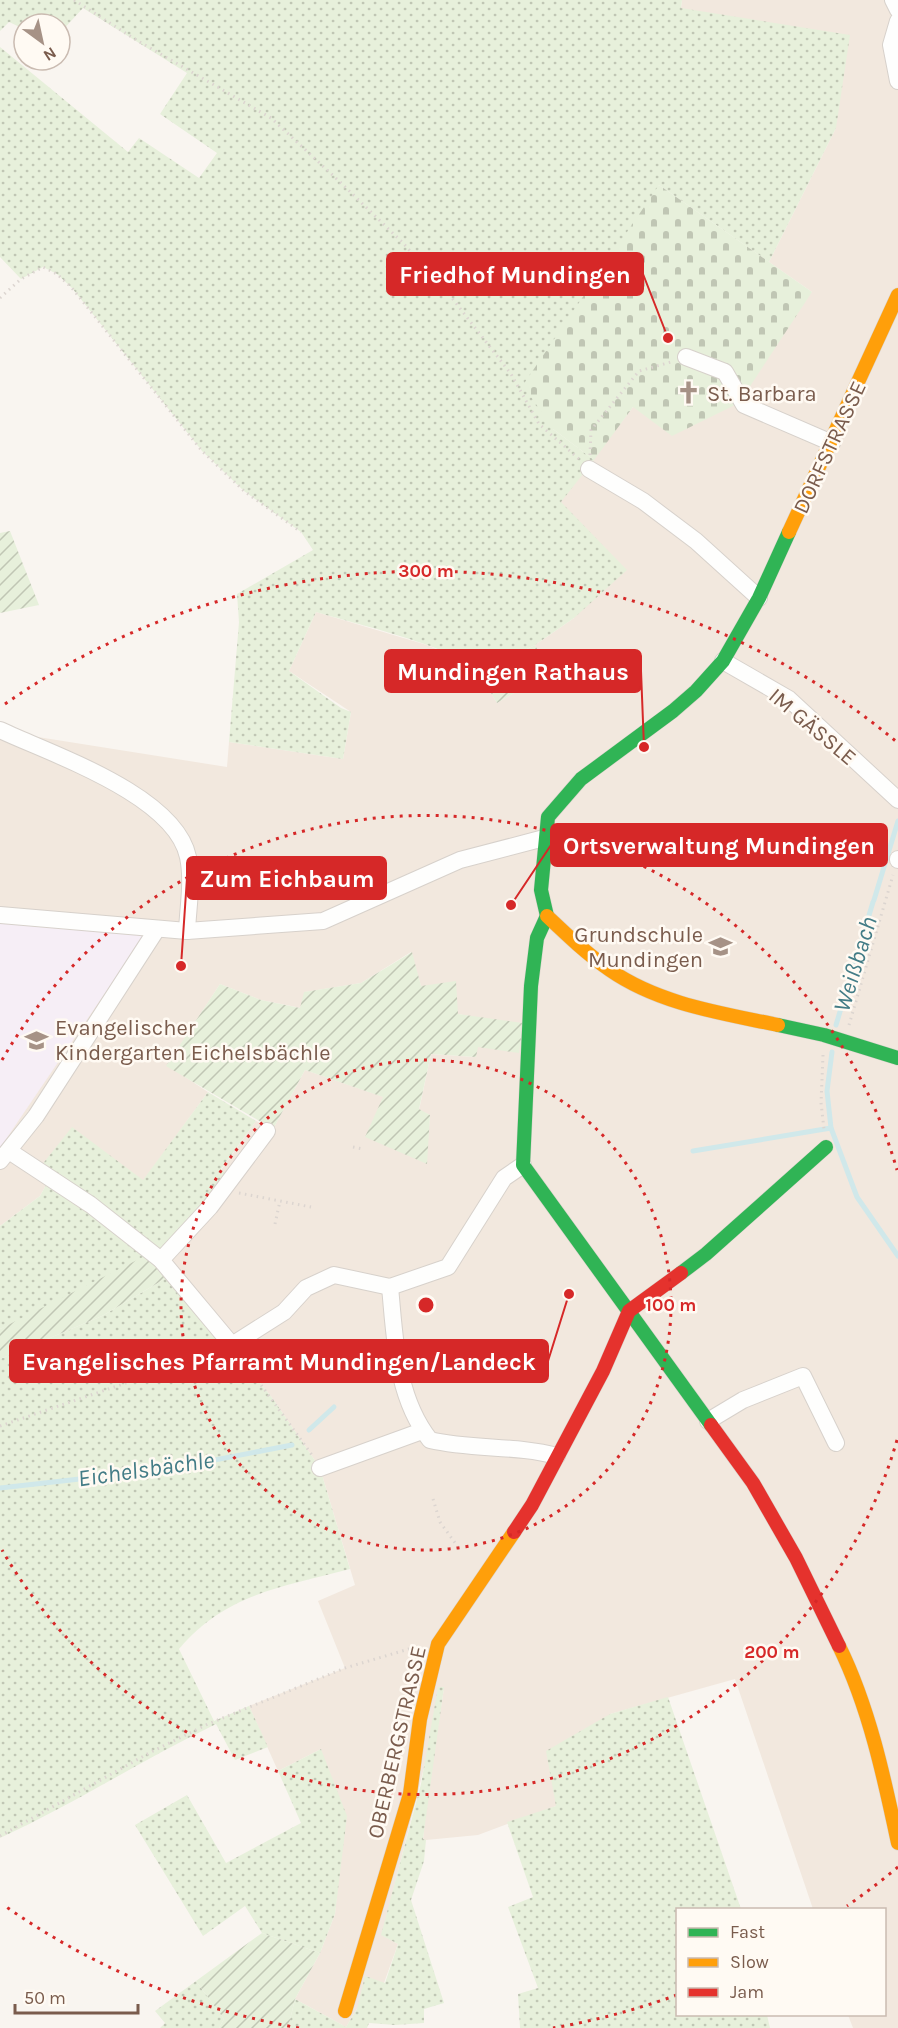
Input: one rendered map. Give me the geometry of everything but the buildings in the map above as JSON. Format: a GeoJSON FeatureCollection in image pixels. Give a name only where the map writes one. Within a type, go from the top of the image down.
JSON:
{"type":"FeatureCollection","features":[{"type":"Feature","properties":{"kind":"street"},"geometry":{"type":"LineString","coordinates":[[893,0],[898,10]]}},
{"type":"Feature","properties":{"kind":"street"},"geometry":{"type":"LineString","coordinates":[[898,21],[891,45],[898,81]]}},
{"type":"Feature","properties":{"kind":"street","name":"DORFSTRASSE"},"geometry":{"type":"LineString","coordinates":[[547,916],[541,890],[544,838],[548,817],[581,779],[681,705],[723,661],[759,598],[898,295]]}},
{"type":"Feature","properties":{"kind":"street"},"geometry":{"type":"LineString","coordinates":[[686,357],[725,372],[744,405],[832,443]]}},
{"type":"Feature","properties":{"kind":"street"},"geometry":{"type":"LineString","coordinates":[[589,469],[644,501],[696,541],[759,598]]}},
{"type":"Feature","properties":{"kind":"street","name":"IM GÄSSLE"},"geometry":{"type":"LineString","coordinates":[[723,661],[789,699],[898,800]]}},
{"type":"Feature","properties":{"kind":"street"},"geometry":{"type":"LineString","coordinates":[[0,730],[64,755],[113,782],[165,820],[188,855],[190,875],[187,931]]}},
{"type":"Feature","properties":{"kind":"street"},"geometry":{"type":"LineString","coordinates":[[0,915],[187,931],[323,921],[460,860],[544,838]]}},
{"type":"Feature","properties":{"kind":"street"},"geometry":{"type":"LineString","coordinates":[[898,1058],[824,1035],[695,1008],[646,990],[587,953],[547,916],[537,938],[525,1066],[523,1165],[753,1483],[785,1539],[853,1675],[885,1783],[898,1843]]}},
{"type":"Feature","properties":{"kind":"street"},"geometry":{"type":"LineString","coordinates":[[157,929],[36,1116],[5,1156],[91,1205],[162,1260],[232,1345],[284,1312],[306,1288],[334,1275],[390,1287],[448,1267],[504,1178],[523,1165]]}},
{"type":"Feature","properties":{"kind":"street"},"geometry":{"type":"LineString","coordinates":[[162,1260],[190,1232],[267,1131]]}},
{"type":"Feature","properties":{"kind":"street"},"geometry":{"type":"LineString","coordinates":[[629,1311],[706,1254],[826,1147]]}},
{"type":"Feature","properties":{"kind":"street"},"geometry":{"type":"LineString","coordinates":[[390,1287],[397,1367],[422,1431],[430,1440],[496,1450],[532,1449],[557,1456]]}},
{"type":"Feature","properties":{"kind":"street","name":"OBERBERGSTRASSE"},"geometry":{"type":"LineString","coordinates":[[345,2011],[410,1794],[420,1719],[438,1644],[532,1505],[603,1371],[629,1311]]}},
{"type":"Feature","properties":{"kind":"street"},"geometry":{"type":"LineString","coordinates":[[708,1421],[744,1400],[803,1376],[836,1443]]}},
{"type":"Feature","properties":{"kind":"street"},"geometry":{"type":"LineString","coordinates":[[321,1468],[422,1431]]}},
{"type":"Feature","properties":{"kind":"path"},"geometry":{"type":"LineString","coordinates":[[74,0],[133,38],[270,118],[331,173],[403,243],[445,290],[511,374],[539,424],[589,469]]}},
{"type":"Feature","properties":{"kind":"path"},"geometry":{"type":"LineString","coordinates":[[0,298],[21,279],[43,267],[57,274],[108,331],[202,451],[244,491],[301,532]]}},
{"type":"Feature","properties":{"kind":"path"},"geometry":{"type":"LineString","coordinates":[[589,469],[591,430],[639,371],[686,357]]}},
{"type":"Feature","properties":{"kind":"path"},"geometry":{"type":"LineString","coordinates":[[844,1041],[898,859]]}},
{"type":"Feature","properties":{"kind":"path"},"geometry":{"type":"LineString","coordinates":[[824,1035],[821,1103],[824,1127]]}},
{"type":"Feature","properties":{"kind":"path"},"geometry":{"type":"LineString","coordinates":[[353,1147],[363,1149]]}},
{"type":"Feature","properties":{"kind":"path"},"geometry":{"type":"LineString","coordinates":[[226,1186],[240,1193],[311,1207]]}},
{"type":"Feature","properties":{"kind":"path"},"geometry":{"type":"LineString","coordinates":[[275,1224],[280,1201]]}},
{"type":"Feature","properties":{"kind":"path"},"geometry":{"type":"LineString","coordinates":[[0,1426],[232,1345],[321,1468]]}},
{"type":"Feature","properties":{"kind":"path"},"geometry":{"type":"LineString","coordinates":[[433,1499],[440,1522],[458,1546]]}},
{"type":"Feature","properties":{"kind":"path"},"geometry":{"type":"LineString","coordinates":[[0,1836],[151,1752],[208,1724],[345,1668],[413,1646],[438,1644]]}},
{"type":"Feature","properties":{"kind":"shaded area"},"geometry":{"type":"Polygon","coordinates":[[[682,0],[898,0],[898,2028],[853,2028],[848,2016],[886,2016],[886,1908],[813,1908],[735,1679],[610,1714],[556,1806],[478,1835],[423,1840],[444,1688],[382,1935],[398,1944],[384,1983],[357,2009],[346,2027],[295,1999],[320,1953],[335,1914],[339,1874],[321,1749],[278,1771],[249,1706],[345,1668],[318,1601],[355,1585],[320,1468],[273,1399],[162,1260],[228,1176],[221,1170],[256,1121],[273,1129],[305,1070],[384,1097],[426,1163],[430,1115],[419,1110],[431,1054],[475,1057],[475,1017],[458,1014],[421,986],[411,952],[361,983],[305,992],[301,1008],[261,1000],[220,984],[167,1065],[208,1092],[143,1181],[52,1174],[40,1196],[0,1226],[0,731],[227,767],[229,742],[343,759],[351,712],[289,671],[316,612],[427,645],[475,666],[497,703],[550,672],[535,645],[574,618],[561,501],[633,407],[812,292],[769,262],[836,128],[681,8],[682,0]]]}},
{"type":"Feature","properties":{"kind":"shaded area","name":"Evangelischer Kindergarten Eichelsbächle"},"geometry":{"type":"Polygon","coordinates":[[[0,919],[147,931],[0,1148],[0,919]]]}},
{"type":"Feature","properties":{"kind":"green space"},"geometry":{"type":"Polygon","coordinates":[[[0,0],[682,0],[681,8],[850,35],[836,128],[769,262],[659,185],[553,429],[594,460],[561,502],[627,570],[574,618],[535,645],[479,673],[469,664],[429,646],[316,612],[289,671],[341,708],[351,712],[343,759],[229,742],[239,622],[237,594],[313,550],[301,532],[244,491],[202,451],[72,288],[57,274],[43,267],[21,279],[0,257],[0,47],[12,57],[12,72],[30,72],[128,152],[139,138],[199,178],[217,153],[160,114],[187,73],[83,8],[72,20],[72,12],[12,12],[12,23],[9,22],[0,31],[0,0]]]}},
{"type":"Feature","properties":{"kind":"green space"},"geometry":{"type":"Polygon","coordinates":[[[659,185],[812,292],[739,403],[672,436],[633,407],[594,460],[553,429],[523,385],[659,185]]]}},
{"type":"Feature","properties":{"kind":"green space"},"geometry":{"type":"Polygon","coordinates":[[[10,531],[39,605],[0,613],[0,533],[10,531]]]}},
{"type":"Feature","properties":{"kind":"green space"},"geometry":{"type":"Polygon","coordinates":[[[535,645],[550,672],[497,703],[479,673],[535,645]]]}},
{"type":"Feature","properties":{"kind":"green space"},"geometry":{"type":"Polygon","coordinates":[[[412,952],[421,986],[456,981],[458,1014],[523,1023],[519,1053],[478,1047],[476,1057],[431,1054],[419,1109],[430,1115],[427,1164],[365,1137],[383,1097],[305,1070],[273,1129],[166,1066],[220,984],[261,1000],[300,1008],[304,992],[361,983],[412,952]]]}},
{"type":"Feature","properties":{"kind":"green space"},"geometry":{"type":"Polygon","coordinates":[[[208,1092],[256,1121],[221,1169],[228,1177],[158,1257],[0,1329],[0,1226],[40,1196],[52,1174],[41,1166],[72,1127],[143,1180],[208,1092]]]}},
{"type":"Feature","properties":{"kind":"green space"},"geometry":{"type":"Polygon","coordinates":[[[151,1253],[173,1274],[102,1316],[0,1359],[0,1329],[151,1253]]]}},
{"type":"Feature","properties":{"kind":"green space"},"geometry":{"type":"Polygon","coordinates":[[[173,1274],[273,1399],[320,1468],[350,1569],[279,1587],[236,1604],[216,1615],[197,1630],[179,1649],[214,1721],[249,1706],[268,1747],[235,1760],[216,1724],[0,1838],[0,1359],[102,1316],[173,1274]]]}},
{"type":"Feature","properties":{"kind":"green space"},"geometry":{"type":"Polygon","coordinates":[[[438,1687],[444,1687],[423,1839],[426,1840],[424,1861],[411,1900],[444,2003],[424,2009],[424,2023],[395,2025],[369,2023],[367,2028],[288,2028],[295,1999],[346,2027],[357,2009],[365,1976],[385,1983],[398,1944],[381,1935],[421,1784],[438,1687]]]}},
{"type":"Feature","properties":{"kind":"green space"},"geometry":{"type":"Polygon","coordinates":[[[668,1697],[741,1908],[676,1908],[676,2016],[767,2016],[770,2028],[520,2028],[518,1994],[538,1988],[508,1907],[533,1897],[507,1822],[556,1806],[546,1751],[610,1714],[668,1697]]]}},
{"type":"Feature","properties":{"kind":"green space"},"geometry":{"type":"Polygon","coordinates":[[[321,1749],[347,1816],[335,1914],[320,1953],[262,1933],[245,1906],[203,1936],[135,1825],[187,1795],[226,1863],[301,1823],[278,1771],[321,1749]]]}},
{"type":"Feature","properties":{"kind":"green space"},"geometry":{"type":"Polygon","coordinates":[[[262,1933],[320,1953],[295,1999],[288,2028],[219,2028],[224,2019],[196,1981],[262,1933]]]}},
{"type":"Feature","properties":{"kind":"green space"},"geometry":{"type":"Polygon","coordinates":[[[196,1981],[224,2019],[219,2028],[160,2028],[165,2023],[155,2011],[196,1981]]]}},
{"type":"Feature","properties":{"kind":"waterway","name":"Weißbach"},"geometry":{"type":"LineString","coordinates":[[874,900],[898,821]]}},
{"type":"Feature","properties":{"kind":"waterway","name":"Weißbach"},"geometry":{"type":"LineString","coordinates":[[836,1025],[873,902]]}},
{"type":"Feature","properties":{"kind":"waterway","name":"Weißbach"},"geometry":{"type":"LineString","coordinates":[[832,1052],[827,1091],[831,1128],[857,1197],[898,1256]]}},
{"type":"Feature","properties":{"kind":"waterway","name":"Eichelsbächle"},"geometry":{"type":"LineString","coordinates":[[693,1151],[831,1128]]}},
{"type":"Feature","properties":{"kind":"waterway","name":"Eichelsbächle"},"geometry":{"type":"LineString","coordinates":[[309,1430],[334,1407]]}},
{"type":"Feature","properties":{"kind":"waterway","name":"Eichelsbächle"},"geometry":{"type":"LineString","coordinates":[[0,1488],[168,1469],[292,1445]]}},
{"type":"Feature","properties":{"kind":"traffic: fast"},"geometry":{"type":"LineString","coordinates":[[547,916],[541,890],[548,817],[581,779],[673,711],[696,691],[723,661],[759,598],[789,532]]}},
{"type":"Feature","properties":{"kind":"traffic: fast"},"geometry":{"type":"LineString","coordinates":[[547,916],[537,938],[531,986],[523,1165],[711,1425]]}},
{"type":"Feature","properties":{"kind":"traffic: fast"},"geometry":{"type":"LineString","coordinates":[[778,1025],[824,1035],[898,1058]]}},
{"type":"Feature","properties":{"kind":"traffic: fast"},"geometry":{"type":"LineString","coordinates":[[681,1273],[706,1254],[826,1147]]}},
{"type":"Feature","properties":{"kind":"traffic: slow"},"geometry":{"type":"LineString","coordinates":[[789,532],[898,295]]}},
{"type":"Feature","properties":{"kind":"traffic: slow"},"geometry":{"type":"LineString","coordinates":[[547,916],[577,944],[629,982],[691,1006],[778,1025]]}},
{"type":"Feature","properties":{"kind":"traffic: slow"},"geometry":{"type":"LineString","coordinates":[[345,2011],[410,1794],[420,1719],[438,1644],[514,1532]]}},
{"type":"Feature","properties":{"kind":"traffic: slow"},"geometry":{"type":"LineString","coordinates":[[839,1646],[850,1669],[867,1718],[898,1843]]}},
{"type":"Feature","properties":{"kind":"traffic: jam"},"geometry":{"type":"LineString","coordinates":[[514,1532],[532,1505],[603,1371],[629,1311],[681,1273]]}},
{"type":"Feature","properties":{"kind":"traffic: jam"},"geometry":{"type":"LineString","coordinates":[[711,1425],[753,1483],[796,1558],[839,1646]]}},
{"type":"Feature","properties":{"kind":"place","name":"Friedhof Mundingen"},"geometry":{"type":"Point","coordinates":[668,338]}},
{"type":"Feature","properties":{"kind":"place","name":"St. Barbara"},"geometry":{"type":"Point","coordinates":[689,393]}},
{"type":"Feature","properties":{"kind":"place","name":"Mundingen Rathaus"},"geometry":{"type":"Point","coordinates":[644,747]}},
{"type":"Feature","properties":{"kind":"place","name":"Ortsverwaltung Mundingen"},"geometry":{"type":"Point","coordinates":[511,905]}},
{"type":"Feature","properties":{"kind":"place","name":"Grundschule Mundingen"},"geometry":{"type":"Point","coordinates":[721,947]}},
{"type":"Feature","properties":{"kind":"place","name":"Zum Eichbaum"},"geometry":{"type":"Point","coordinates":[181,966]}},
{"type":"Feature","properties":{"kind":"place","name":"Evangelischer Kindergarten Eichelsbächle"},"geometry":{"type":"Point","coordinates":[37,1040]}},
{"type":"Feature","properties":{"kind":"place","name":"Evangelisches Pfarramt Mundingen/Landeck"},"geometry":{"type":"Point","coordinates":[569,1294]}}]}
